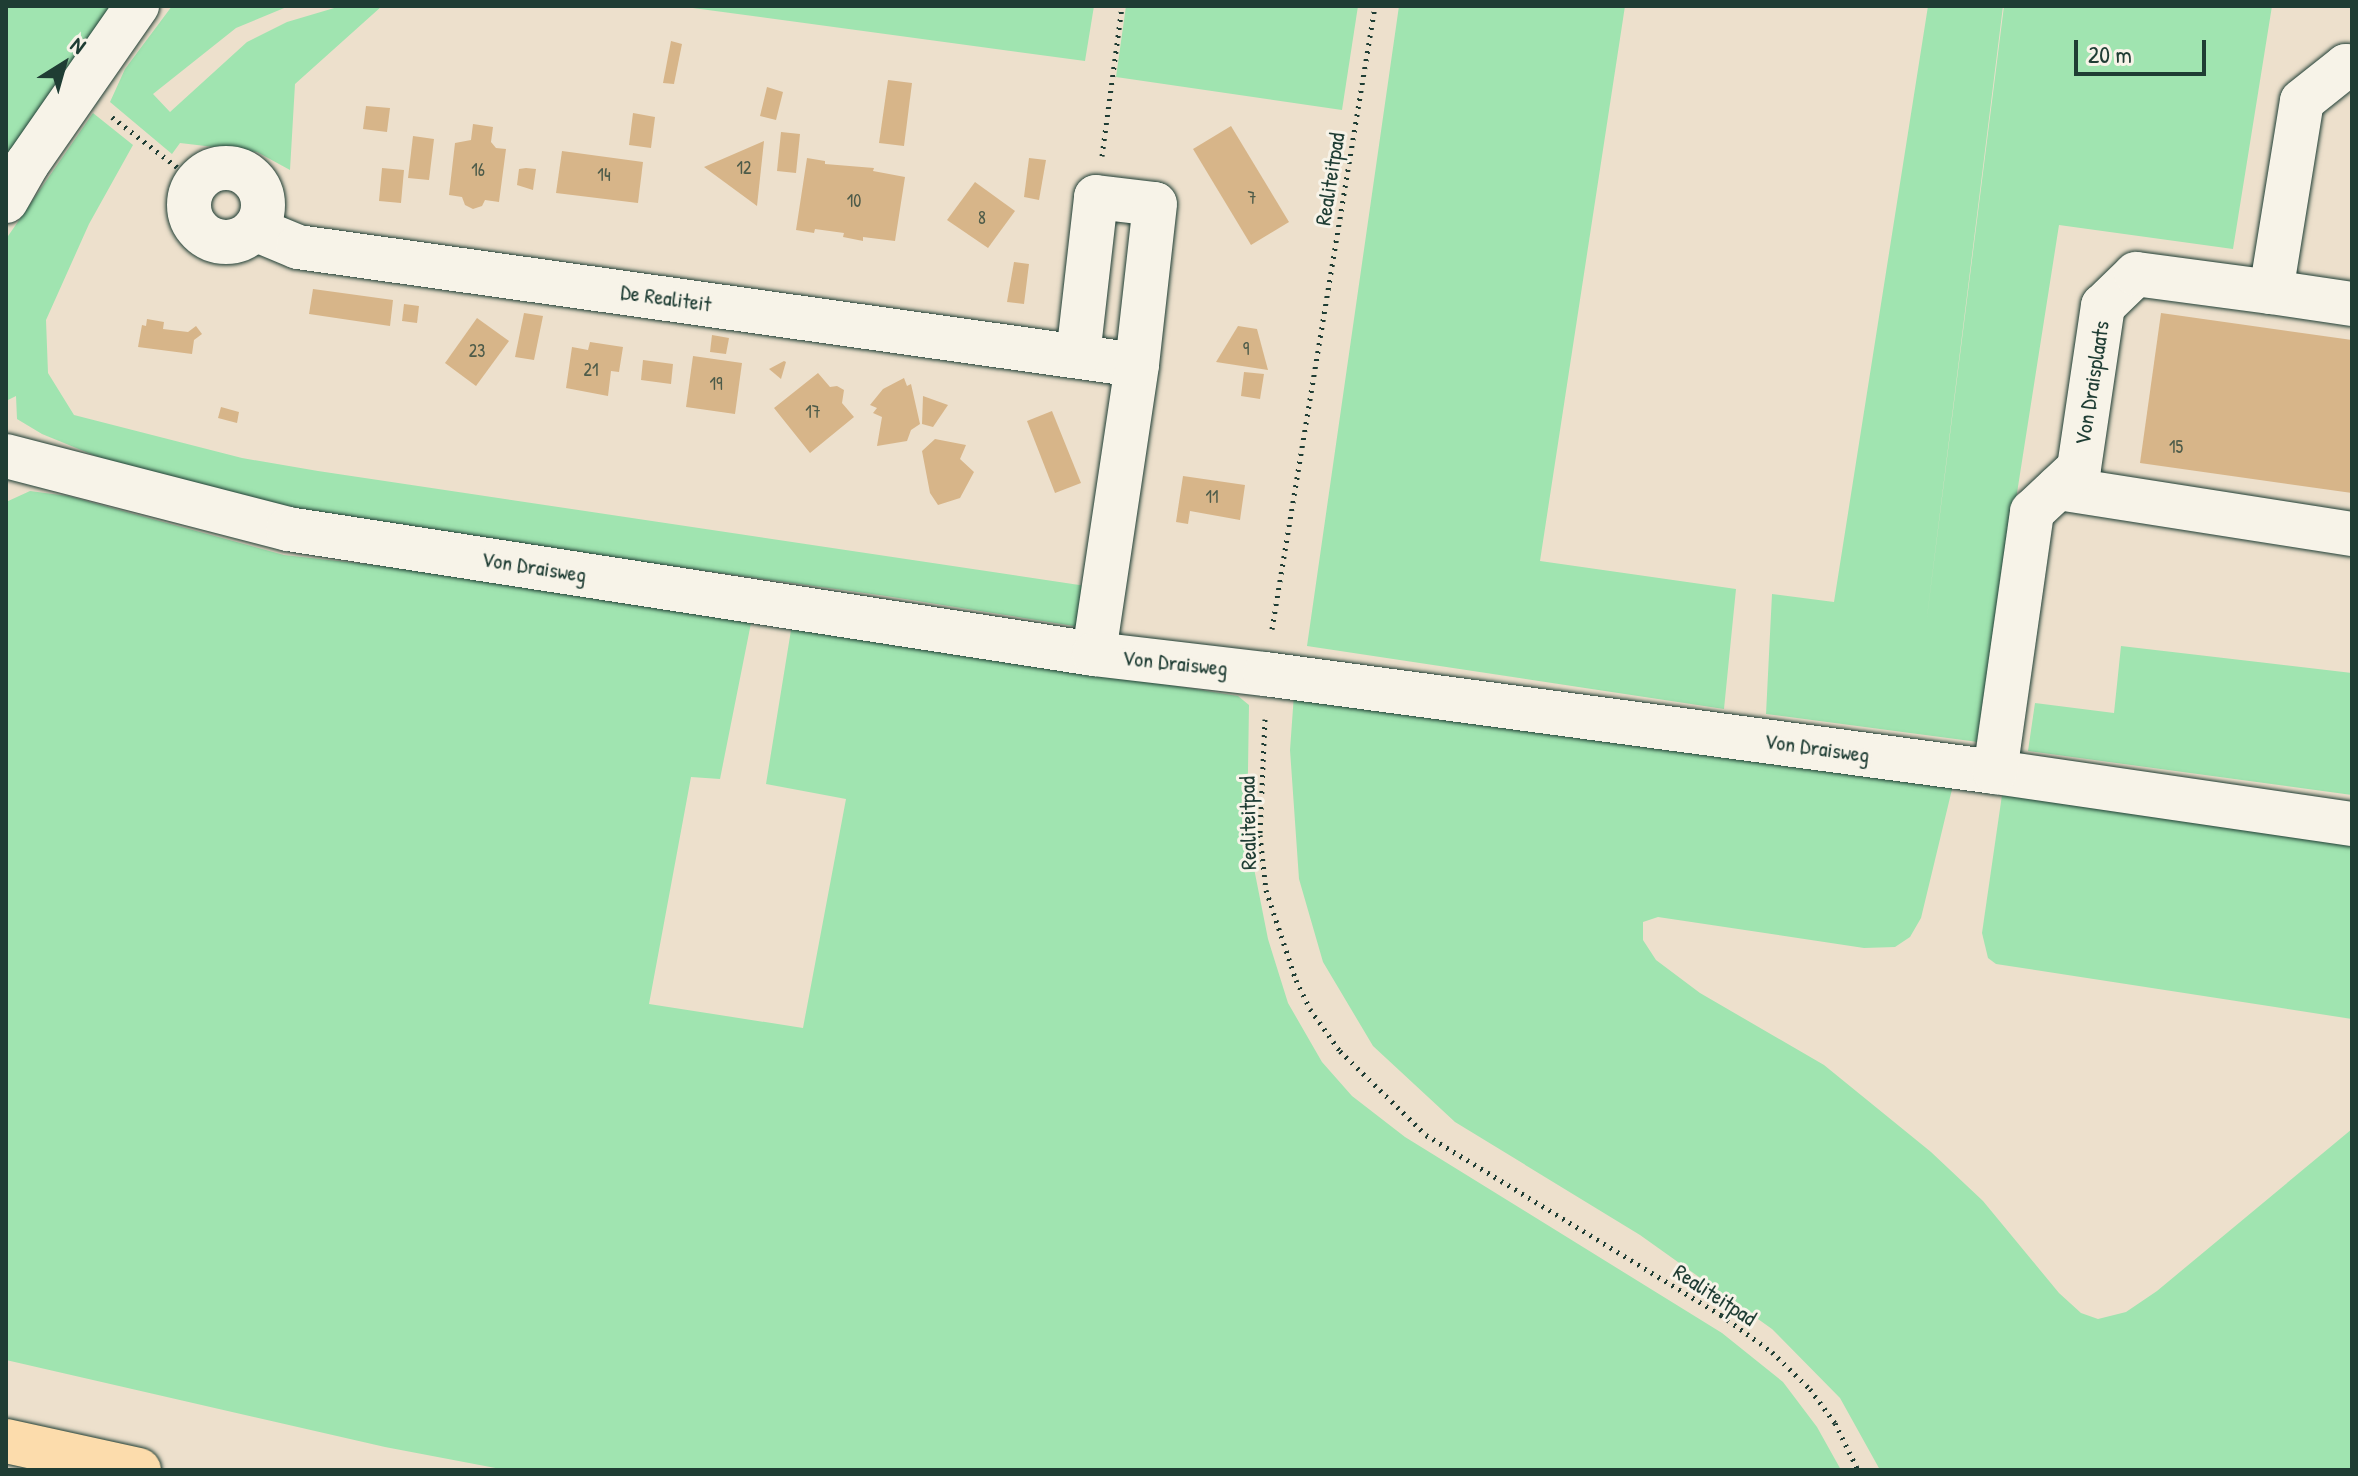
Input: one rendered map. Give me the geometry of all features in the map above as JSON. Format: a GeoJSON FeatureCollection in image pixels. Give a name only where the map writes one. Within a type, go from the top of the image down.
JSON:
{"type":"FeatureCollection","features":[{"type":"Feature","properties":{"kind":"highway"},"geometry":{"type":"LineString","coordinates":[[6,1441],[139,1470]]}},
{"type":"Feature","properties":{"kind":"street"},"geometry":{"type":"LineString","coordinates":[[6,201],[77,90],[137,6]]}},
{"type":"Feature","properties":{"kind":"street"},"geometry":{"type":"LineString","coordinates":[[2271,292],[2302,101],[2346,66],[2352,67]]}},
{"type":"Feature","properties":{"kind":"street","name":"De Realiteit"},"geometry":{"type":"LineString","coordinates":[[195,181],[187,210],[202,236],[231,244],[257,230],[298,247],[1137,365]]}},
{"type":"Feature","properties":{"kind":"street"},"geometry":{"type":"LineString","coordinates":[[1078,356],[1096,197],[1155,204],[1137,365],[1094,654]]}},
{"type":"Feature","properties":{"kind":"street","name":"Von Draisplaats"},"geometry":{"type":"LineString","coordinates":[[1995,772],[2032,512],[2079,468],[2103,306],[2136,274],[2352,304]]}},
{"type":"Feature","properties":{"kind":"street","name":"Von Draisweg"},"geometry":{"type":"LineString","coordinates":[[6,456],[288,529],[1094,654],[1995,772],[2352,824]]}},
{"type":"Feature","properties":{"kind":"street"},"geometry":{"type":"LineString","coordinates":[[2058,488],[2352,534]]}},
{"type":"Feature","properties":{"kind":"path"},"geometry":{"type":"LineString","coordinates":[[1096,197],[1122,6]]}},
{"type":"Feature","properties":{"kind":"path","name":"Realiteitpad"},"geometry":{"type":"LineString","coordinates":[[1375,6],[1265,674],[1260,835],[1266,890],[1296,980],[1310,1009],[1340,1051],[1426,1135],[1721,1315],[1772,1352],[1810,1389],[1835,1423],[1858,1470]]}},
{"type":"Feature","properties":{"kind":"path"},"geometry":{"type":"LineString","coordinates":[[77,90],[195,181]]}},
{"type":"Feature","properties":{"kind":"green space"},"geometry":{"type":"Polygon","coordinates":[[[6,6],[117,6],[6,167],[6,6]]]}},
{"type":"Feature","properties":{"kind":"green space"},"geometry":{"type":"Polygon","coordinates":[[[172,6],[289,6],[236,28],[153,94],[170,112],[247,42],[287,22],[341,6],[382,6],[295,84],[290,170],[257,152],[180,143],[172,154],[110,102],[125,69],[172,6]]]}},
{"type":"Feature","properties":{"kind":"green space"},"geometry":{"type":"Polygon","coordinates":[[[678,6],[1094,6],[1085,61],[678,6]]]}},
{"type":"Feature","properties":{"kind":"green space"},"geometry":{"type":"Polygon","coordinates":[[[1126,6],[1358,6],[1342,110],[1116,77],[1126,6]]]}},
{"type":"Feature","properties":{"kind":"green space"},"geometry":{"type":"Polygon","coordinates":[[[1399,6],[1625,6],[1540,561],[1736,589],[1724,709],[1307,646],[1399,6]]]}},
{"type":"Feature","properties":{"kind":"green space"},"geometry":{"type":"Polygon","coordinates":[[[1928,6],[2003,6],[1926,625],[2004,6],[2272,6],[2233,249],[2059,225],[1978,742],[1766,714],[1772,594],[1834,602],[1928,6]]]}},
{"type":"Feature","properties":{"kind":"green space"},"geometry":{"type":"Polygon","coordinates":[[[93,113],[133,145],[89,224],[46,320],[48,373],[74,415],[242,458],[318,471],[1086,586],[1080,627],[886,596],[407,529],[238,497],[108,461],[42,434],[17,419],[16,396],[6,401],[6,239],[93,113]]]}},
{"type":"Feature","properties":{"kind":"green space"},"geometry":{"type":"Polygon","coordinates":[[[30,491],[68,496],[284,555],[427,571],[752,618],[720,779],[691,777],[649,1004],[803,1028],[846,799],[766,784],[792,624],[1238,696],[1249,705],[1247,833],[1268,939],[1288,1003],[1322,1062],[1352,1096],[1405,1137],[1722,1333],[1783,1382],[1817,1427],[1841,1470],[506,1470],[385,1447],[6,1360],[6,502],[30,491]]]}},
{"type":"Feature","properties":{"kind":"green space"},"geometry":{"type":"Polygon","coordinates":[[[2121,646],[2352,673],[2352,795],[2028,751],[2035,703],[2114,713],[2121,646]]]}},
{"type":"Feature","properties":{"kind":"green space"},"geometry":{"type":"Polygon","coordinates":[[[1294,694],[1954,781],[1921,918],[1910,937],[1895,947],[1864,948],[1658,917],[1643,922],[1643,940],[1656,960],[1700,993],[1824,1065],[1931,1152],[1983,1201],[2059,1293],[2081,1313],[2098,1319],[2126,1312],[2157,1291],[2352,1129],[2352,1470],[1880,1470],[1840,1398],[1772,1329],[1640,1235],[1455,1122],[1373,1046],[1323,962],[1299,879],[1290,750],[1294,694]]]}},
{"type":"Feature","properties":{"kind":"green space"},"geometry":{"type":"Polygon","coordinates":[[[2003,788],[2352,841],[2352,1019],[1996,964],[1988,958],[1982,933],[2003,788]]]}},
{"type":"Feature","properties":{"kind":"building"},"geometry":{"type":"Polygon","coordinates":[[[671,41],[682,44],[674,84],[663,83],[671,41]]]}},
{"type":"Feature","properties":{"kind":"building"},"geometry":{"type":"Polygon","coordinates":[[[888,80],[912,83],[904,146],[879,143],[888,80]]]}},
{"type":"Feature","properties":{"kind":"building"},"geometry":{"type":"Polygon","coordinates":[[[767,87],[783,92],[776,120],[760,116],[767,87]]]}},
{"type":"Feature","properties":{"kind":"building"},"geometry":{"type":"Polygon","coordinates":[[[366,106],[390,108],[387,132],[363,129],[366,106]]]}},
{"type":"Feature","properties":{"kind":"building"},"geometry":{"type":"Polygon","coordinates":[[[633,113],[655,117],[651,148],[629,145],[633,113]]]}},
{"type":"Feature","properties":{"kind":"building"},"geometry":{"type":"Polygon","coordinates":[[[473,124],[493,127],[491,142],[496,148],[506,149],[499,202],[485,200],[482,206],[473,209],[465,205],[462,197],[449,195],[455,143],[471,140],[473,124]]]}},
{"type":"Feature","properties":{"kind":"building"},"geometry":{"type":"Polygon","coordinates":[[[1231,126],[1289,222],[1251,245],[1193,149],[1231,126]]]}},
{"type":"Feature","properties":{"kind":"building"},"geometry":{"type":"Polygon","coordinates":[[[781,132],[800,134],[796,173],[777,171],[781,132]]]}},
{"type":"Feature","properties":{"kind":"building"},"geometry":{"type":"Polygon","coordinates":[[[413,136],[434,139],[429,180],[408,178],[413,136]]]}},
{"type":"Feature","properties":{"kind":"building"},"geometry":{"type":"Polygon","coordinates":[[[764,141],[757,206],[704,167],[764,141]]]}},
{"type":"Feature","properties":{"kind":"building"},"geometry":{"type":"Polygon","coordinates":[[[562,151],[643,162],[638,203],[556,193],[562,151]]]}},
{"type":"Feature","properties":{"kind":"building"},"geometry":{"type":"Polygon","coordinates":[[[807,158],[825,161],[825,164],[874,168],[873,171],[905,177],[895,241],[863,237],[863,241],[843,237],[844,233],[796,230],[807,158]]]}},
{"type":"Feature","properties":{"kind":"building"},"geometry":{"type":"Polygon","coordinates":[[[1029,158],[1046,160],[1039,200],[1024,197],[1029,158]]]}},
{"type":"Feature","properties":{"kind":"building"},"geometry":{"type":"Polygon","coordinates":[[[382,168],[404,170],[401,203],[379,201],[382,168]]]}},
{"type":"Feature","properties":{"kind":"building"},"geometry":{"type":"Polygon","coordinates":[[[519,169],[536,169],[533,190],[517,185],[519,169]]]}},
{"type":"Feature","properties":{"kind":"building"},"geometry":{"type":"Polygon","coordinates":[[[975,182],[1015,211],[988,248],[947,220],[975,182]]]}},
{"type":"Feature","properties":{"kind":"building"},"geometry":{"type":"Polygon","coordinates":[[[1014,262],[1029,264],[1024,304],[1007,302],[1014,262]]]}},
{"type":"Feature","properties":{"kind":"building"},"geometry":{"type":"Polygon","coordinates":[[[313,289],[393,300],[390,326],[309,314],[313,289]]]}},
{"type":"Feature","properties":{"kind":"building"},"geometry":{"type":"Polygon","coordinates":[[[404,304],[419,306],[417,323],[402,321],[404,304]]]}},
{"type":"Feature","properties":{"kind":"building"},"geometry":{"type":"Polygon","coordinates":[[[524,313],[543,316],[534,360],[515,357],[524,313]]]}},
{"type":"Feature","properties":{"kind":"building"},"geometry":{"type":"Polygon","coordinates":[[[2161,313],[2352,340],[2352,493],[2140,463],[2161,313]]]}},
{"type":"Feature","properties":{"kind":"building"},"geometry":{"type":"Polygon","coordinates":[[[477,318],[509,341],[476,386],[445,363],[477,318]]]}},
{"type":"Feature","properties":{"kind":"building"},"geometry":{"type":"Polygon","coordinates":[[[147,319],[164,322],[163,329],[188,332],[196,326],[202,334],[194,340],[192,354],[138,347],[142,325],[146,326],[147,319]]]}},
{"type":"Feature","properties":{"kind":"building"},"geometry":{"type":"Polygon","coordinates":[[[1238,326],[1257,329],[1268,370],[1216,362],[1238,326]]]}},
{"type":"Feature","properties":{"kind":"building"},"geometry":{"type":"Polygon","coordinates":[[[712,335],[729,338],[726,354],[710,352],[712,335]]]}},
{"type":"Feature","properties":{"kind":"building"},"geometry":{"type":"Polygon","coordinates":[[[590,342],[623,347],[619,372],[611,371],[608,396],[566,388],[572,347],[588,350],[590,342]]]}},
{"type":"Feature","properties":{"kind":"building"},"geometry":{"type":"Polygon","coordinates":[[[693,356],[742,363],[735,414],[686,407],[693,356]]]}},
{"type":"Feature","properties":{"kind":"building"},"geometry":{"type":"Polygon","coordinates":[[[643,360],[673,364],[671,384],[641,380],[643,360]]]}},
{"type":"Feature","properties":{"kind":"building"},"geometry":{"type":"Polygon","coordinates":[[[786,362],[781,379],[769,369],[786,362]]]}},
{"type":"Feature","properties":{"kind":"building"},"geometry":{"type":"Polygon","coordinates":[[[1244,372],[1264,374],[1260,399],[1241,396],[1244,372]]]}},
{"type":"Feature","properties":{"kind":"building"},"geometry":{"type":"Polygon","coordinates":[[[818,373],[830,387],[837,386],[844,390],[842,403],[854,417],[810,453],[774,408],[818,373]]]}},
{"type":"Feature","properties":{"kind":"building"},"geometry":{"type":"Polygon","coordinates":[[[904,378],[907,386],[911,384],[920,424],[911,430],[907,441],[877,446],[882,417],[873,413],[877,408],[870,405],[883,389],[904,378]]]}},
{"type":"Feature","properties":{"kind":"building"},"geometry":{"type":"Polygon","coordinates":[[[923,396],[948,405],[933,427],[922,424],[923,396]]]}},
{"type":"Feature","properties":{"kind":"building"},"geometry":{"type":"Polygon","coordinates":[[[221,407],[239,412],[237,423],[218,418],[221,407]]]}},
{"type":"Feature","properties":{"kind":"building"},"geometry":{"type":"Polygon","coordinates":[[[1052,411],[1081,483],[1055,493],[1027,421],[1052,411]]]}},
{"type":"Feature","properties":{"kind":"building"},"geometry":{"type":"Polygon","coordinates":[[[935,439],[966,445],[960,459],[974,472],[960,498],[938,505],[930,493],[922,451],[935,439]]]}},
{"type":"Feature","properties":{"kind":"building"},"geometry":{"type":"Polygon","coordinates":[[[1183,476],[1245,485],[1240,520],[1190,511],[1188,524],[1176,522],[1183,476]]]}}]}
